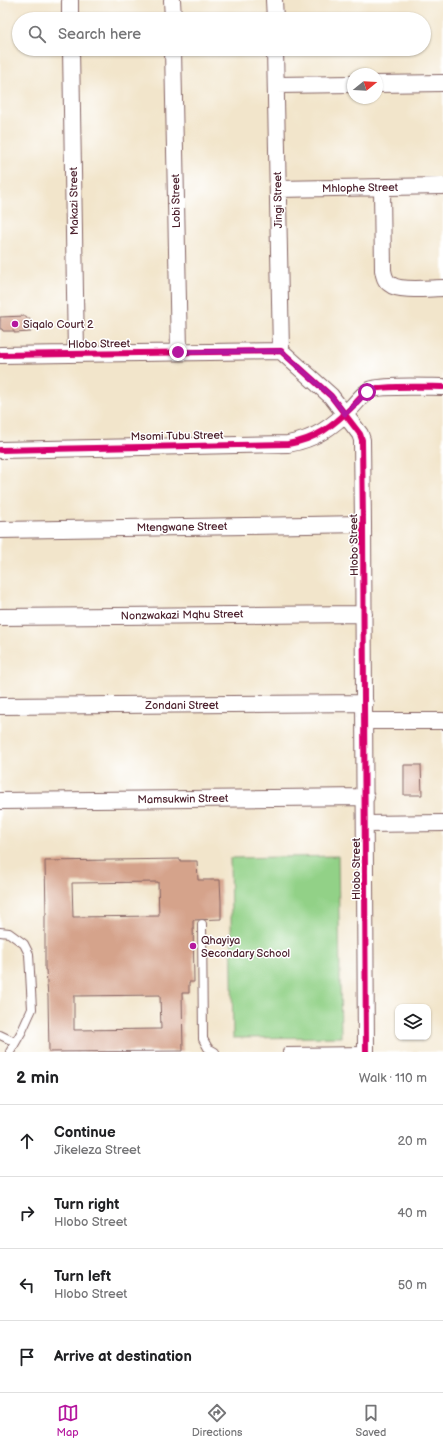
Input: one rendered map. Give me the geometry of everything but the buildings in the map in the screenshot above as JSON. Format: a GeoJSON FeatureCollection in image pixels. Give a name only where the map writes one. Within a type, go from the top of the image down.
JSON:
{"type":"FeatureCollection","features":[{"type":"Feature","properties":{"kind":"street"},"geometry":{"type":"LineString","coordinates":[[70,0],[70,12]]}},
{"type":"Feature","properties":{"kind":"street"},"geometry":{"type":"LineString","coordinates":[[172,0],[173,12]]}},
{"type":"Feature","properties":{"kind":"street"},"geometry":{"type":"LineString","coordinates":[[274,0],[275,12]]}},
{"type":"Feature","properties":{"kind":"street","name":"Makazi Street"},"geometry":{"type":"LineString","coordinates":[[71,56],[76,354]]}},
{"type":"Feature","properties":{"kind":"street","name":"Lobi Street"},"geometry":{"type":"LineString","coordinates":[[173,56],[178,352]]}},
{"type":"Feature","properties":{"kind":"street","name":"Jingi Street"},"geometry":{"type":"LineString","coordinates":[[276,56],[281,351]]}},
{"type":"Feature","properties":{"kind":"street"},"geometry":{"type":"LineString","coordinates":[[383,84],[443,83]]}},
{"type":"Feature","properties":{"kind":"street"},"geometry":{"type":"LineString","coordinates":[[276,85],[347,84]]}},
{"type":"Feature","properties":{"kind":"street","name":"Mhlophe Street"},"geometry":{"type":"LineString","coordinates":[[278,189],[443,186]]}},
{"type":"Feature","properties":{"kind":"street"},"geometry":{"type":"LineString","coordinates":[[382,188],[383,270],[387,281],[390,285],[399,288],[443,288]]}},
{"type":"Feature","properties":{"kind":"street","name":"Hlobo Street"},"geometry":{"type":"LineString","coordinates":[[0,355],[281,351],[331,396],[360,434],[362,440],[366,797],[366,1052]]}},
{"type":"Feature","properties":{"kind":"street","name":"Msomi Tubu Street"},"geometry":{"type":"LineString","coordinates":[[0,450],[288,444],[300,442],[321,433],[345,414],[370,389],[443,387]]}},
{"type":"Feature","properties":{"kind":"street","name":"Mtengwane Street"},"geometry":{"type":"LineString","coordinates":[[0,530],[363,524]]}},
{"type":"Feature","properties":{"kind":"street","name":"Nonzwakazi Mqhu Street"},"geometry":{"type":"LineString","coordinates":[[0,617],[364,614]]}},
{"type":"Feature","properties":{"kind":"street","name":"Zondani Street"},"geometry":{"type":"LineString","coordinates":[[0,706],[365,703]]}},
{"type":"Feature","properties":{"kind":"street"},"geometry":{"type":"LineString","coordinates":[[365,721],[443,721]]}},
{"type":"Feature","properties":{"kind":"street","name":"Mamsukwin Street"},"geometry":{"type":"LineString","coordinates":[[0,801],[366,797]]}},
{"type":"Feature","properties":{"kind":"street"},"geometry":{"type":"LineString","coordinates":[[366,824],[443,824]]}},
{"type":"Feature","properties":{"kind":"lane"},"geometry":{"type":"LineString","coordinates":[[202,924],[203,1039],[208,1048],[215,1052]]}},
{"type":"Feature","properties":{"kind":"lane"},"geometry":{"type":"LineString","coordinates":[[0,932],[9,934],[24,944],[29,954],[32,1009],[10,1052]]}},
{"type":"Feature","properties":{"kind":"lane"},"geometry":{"type":"LineString","coordinates":[[0,1036],[15,1042]]}},
{"type":"Feature","properties":{"kind":"lane"},"geometry":{"type":"LineString","coordinates":[[287,1052],[366,1052]]}},
{"type":"Feature","properties":{"kind":"green space"},"geometry":{"type":"Polygon","coordinates":[[[338,856],[341,1037],[233,1038],[230,858],[338,856]]]}},
{"type":"Feature","properties":{"kind":"cycle path"},"geometry":{"type":"LineString","coordinates":[[0,355],[281,351],[331,396],[360,434],[362,440],[363,524],[366,1052]]}},
{"type":"Feature","properties":{"kind":"cycle path"},"geometry":{"type":"LineString","coordinates":[[0,450],[288,444],[307,439],[323,431],[338,421],[367,391],[375,388],[443,387]]}},
{"type":"Feature","properties":{"kind":"place","name":"Siqalo Court 2"},"geometry":{"type":"Point","coordinates":[15,324]}},
{"type":"Feature","properties":{"kind":"place","name":"Qhayiya Secondary School"},"geometry":{"type":"Point","coordinates":[193,946]}},
{"type":"Feature","properties":{"kind":"route"},"geometry":{"type":"LineString","coordinates":[[178,352],[281,351],[331,396],[345,414],[367,392]]}}]}
